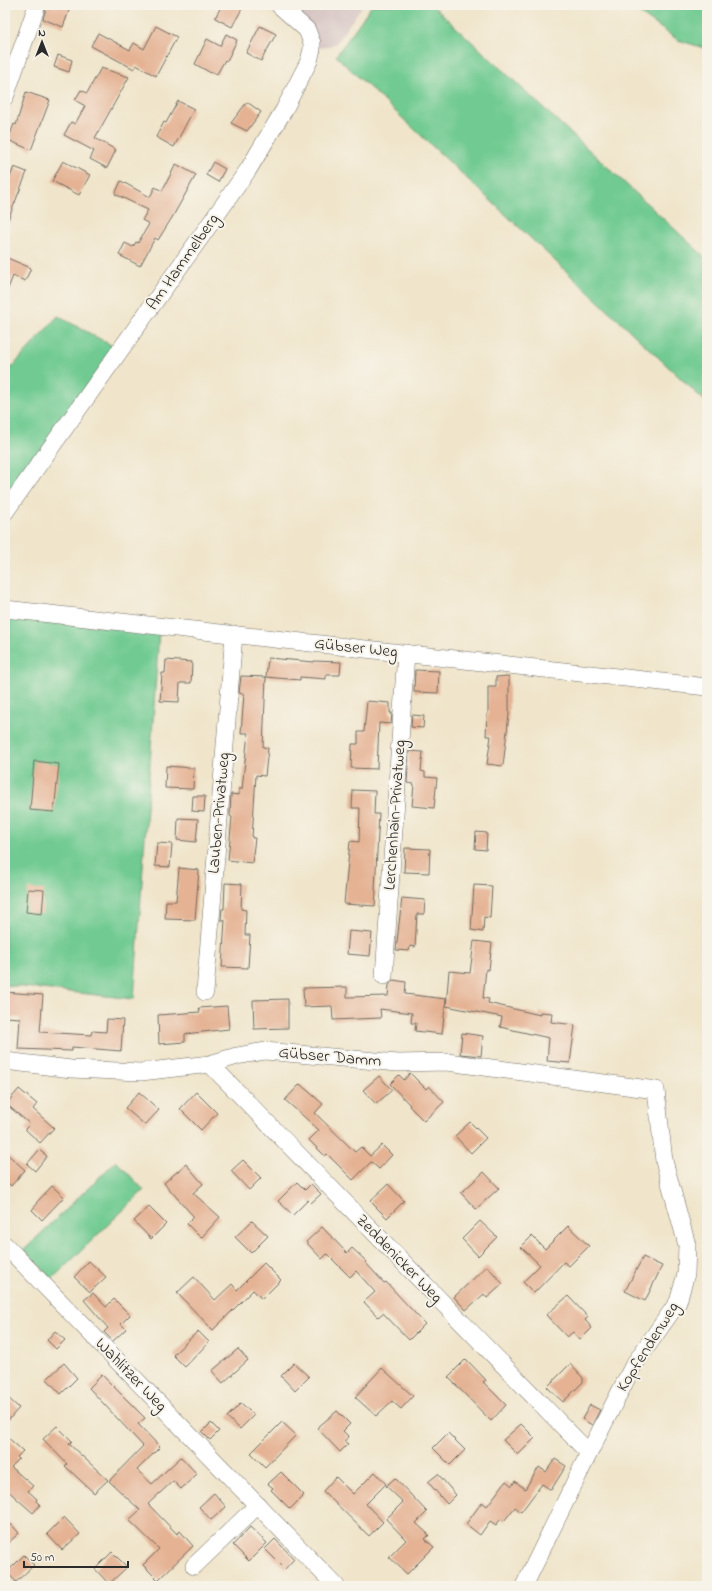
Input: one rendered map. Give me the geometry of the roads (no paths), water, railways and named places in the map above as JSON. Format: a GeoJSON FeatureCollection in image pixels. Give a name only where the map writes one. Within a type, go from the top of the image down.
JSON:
{"type":"FeatureCollection","features":[{"type":"Feature","properties":{"kind":"street"},"geometry":{"type":"LineString","coordinates":[[5,97],[37,5]]}},
{"type":"Feature","properties":{"kind":"street","name":"Am Hammelberg"},"geometry":{"type":"LineString","coordinates":[[5,512],[248,170],[284,110],[309,61],[312,43],[307,30],[279,5]]}},
{"type":"Feature","properties":{"kind":"street","name":"Gübser Weg"},"geometry":{"type":"LineString","coordinates":[[5,609],[707,687]]}},
{"type":"Feature","properties":{"kind":"street","name":"Lauben-Privatweg"},"geometry":{"type":"LineString","coordinates":[[204,992],[234,634]]}},
{"type":"Feature","properties":{"kind":"street","name":"Lerchenhain-Privatweg"},"geometry":{"type":"LineString","coordinates":[[384,976],[406,653]]}},
{"type":"Feature","properties":{"kind":"street","name":"Gübser Damm"},"geometry":{"type":"LineString","coordinates":[[5,1061],[71,1069],[141,1072],[210,1064],[237,1056],[265,1052],[398,1063],[447,1062],[656,1090]]}},
{"type":"Feature","properties":{"kind":"street","name":"Zeddenicker Weg"},"geometry":{"type":"LineString","coordinates":[[210,1064],[589,1453]]}},
{"type":"Feature","properties":{"kind":"street","name":"Kopfendenweg"},"geometry":{"type":"LineString","coordinates":[[524,1586],[633,1366],[678,1302],[686,1274],[687,1246],[664,1161],[656,1090]]}},
{"type":"Feature","properties":{"kind":"street","name":"Wahlitzer Weg"},"geometry":{"type":"LineString","coordinates":[[5,1245],[336,1586]]}},
{"type":"Feature","properties":{"kind":"street"},"geometry":{"type":"LineString","coordinates":[[194,1566],[258,1505]]}}]}
